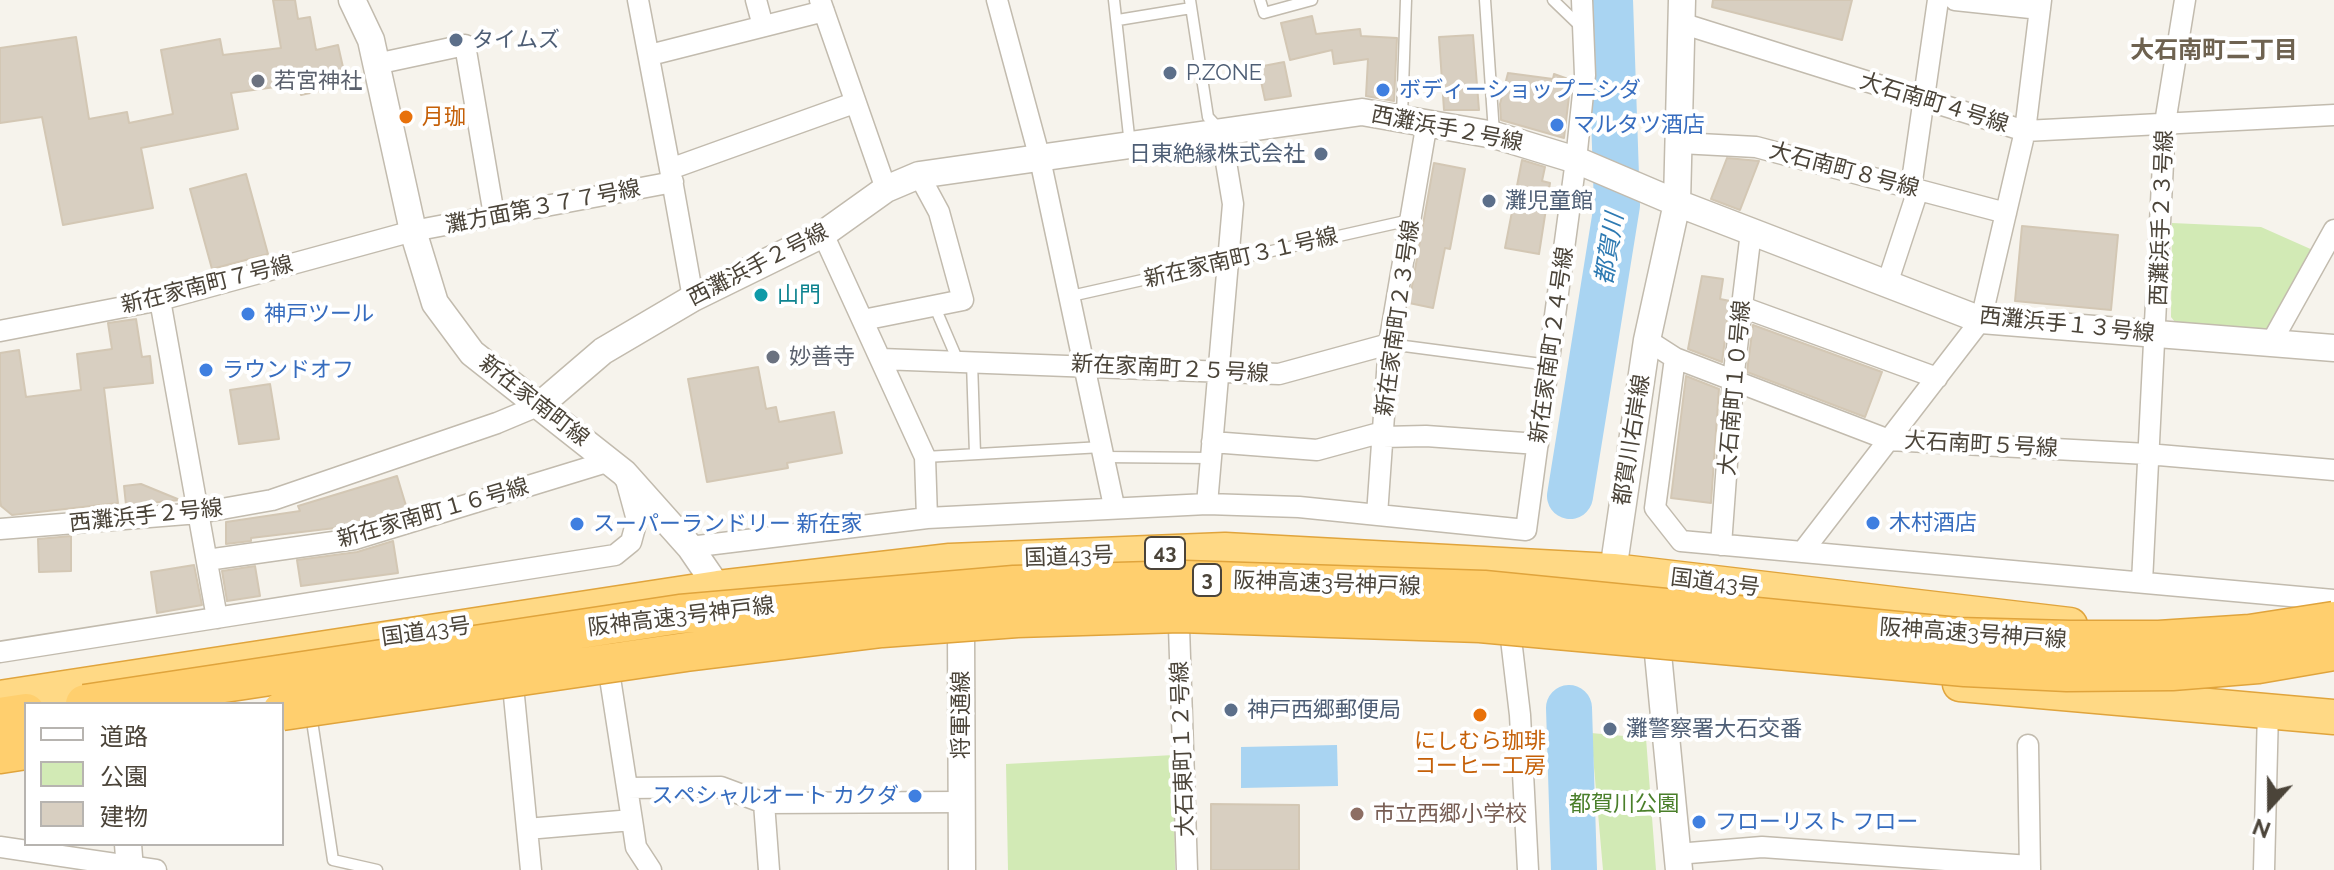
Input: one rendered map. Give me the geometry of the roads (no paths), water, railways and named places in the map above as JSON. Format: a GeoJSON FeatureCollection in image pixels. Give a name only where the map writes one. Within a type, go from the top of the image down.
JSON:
{"type":"FeatureCollection","features":[{"type":"Feature","properties":{"kind":"highway","name":"国道43号"},"geometry":{"type":"LineString","coordinates":[[0,698],[718,588],[950,561],[1225,550],[1613,571],[2334,653]]}},
{"type":"Feature","properties":{"kind":"highway","name":"阪神高速3号神戸線"},"geometry":{"type":"LineString","coordinates":[[98,702],[680,614],[1014,585],[1185,580],[1484,590],[1958,637],[2159,640],[2250,634],[2334,621]]}},
{"type":"Feature","properties":{"kind":"highway","name":"阪神高速3号神戸線"},"geometry":{"type":"LineString","coordinates":[[292,719],[686,652],[882,628],[1017,618],[1180,613],[1465,622],[1965,667],[2067,672],[2172,671],[2258,664],[2334,653]]}},
{"type":"Feature","properties":{"kind":"highway"},"geometry":{"type":"LineString","coordinates":[[292,719],[514,696],[610,678],[961,630],[1179,627],[1511,639],[2334,717]]}},
{"type":"Feature","properties":{"kind":"highway"},"geometry":{"type":"LineString","coordinates":[[0,717],[24,713]]}},
{"type":"Feature","properties":{"kind":"highway"},"geometry":{"type":"LineString","coordinates":[[0,754],[24,750]]}},
{"type":"Feature","properties":{"kind":"highway"},"geometry":{"type":"LineString","coordinates":[[0,771],[24,765]]}},
{"type":"Feature","properties":{"kind":"street","name":"新在家南町線"},"geometry":{"type":"LineString","coordinates":[[352,0],[371,40],[413,231],[435,303],[472,353],[617,467],[690,547],[718,588]]}},
{"type":"Feature","properties":{"kind":"street"},"geometry":{"type":"LineString","coordinates":[[638,0],[693,298]]}},
{"type":"Feature","properties":{"kind":"street"},"geometry":{"type":"LineString","coordinates":[[756,0],[763,26]]}},
{"type":"Feature","properties":{"kind":"street"},"geometry":{"type":"LineString","coordinates":[[997,0],[1040,159],[1114,506]]}},
{"type":"Feature","properties":{"kind":"street","name":"新在家南町２４号線"},"geometry":{"type":"LineString","coordinates":[[1377,515],[1526,530],[1549,365],[1583,162],[1585,31],[1582,0]]}},
{"type":"Feature","properties":{"kind":"street"},"geometry":{"type":"LineString","coordinates":[[1887,284],[1915,189],[1938,0]]}},
{"type":"Feature","properties":{"kind":"street"},"geometry":{"type":"LineString","coordinates":[[1803,551],[1981,320],[2025,131],[2041,5],[1955,0]]}},
{"type":"Feature","properties":{"kind":"street","name":"西灘浜手２３号線"},"geometry":{"type":"LineString","coordinates":[[2142,582],[2147,454],[2157,335],[2165,123],[2185,0]]}},
{"type":"Feature","properties":{"kind":"street"},"geometry":{"type":"LineString","coordinates":[[650,55],[763,26],[822,5],[886,189]]}},
{"type":"Feature","properties":{"kind":"street","name":"大石南町４号線"},"geometry":{"type":"LineString","coordinates":[[1683,12],[1925,100],[2025,131],[2334,115]]}},
{"type":"Feature","properties":{"kind":"street","name":"都賀川右岸線"},"geometry":{"type":"LineString","coordinates":[[1613,571],[1647,340],[1677,203],[1683,12]]}},
{"type":"Feature","properties":{"kind":"street"},"geometry":{"type":"LineString","coordinates":[[376,64],[465,45],[494,215]]}},
{"type":"Feature","properties":{"kind":"street","name":"灘方面第３７７号線"},"geometry":{"type":"LineString","coordinates":[[413,231],[671,176],[854,103]]}},
{"type":"Feature","properties":{"kind":"street","name":"西灘浜手２号線"},"geometry":{"type":"LineString","coordinates":[[0,529],[199,513],[272,500],[497,423],[540,405],[603,351],[693,298],[823,234],[886,189],[919,175],[1362,112],[1494,135],[1583,162],[1677,203]]}},
{"type":"Feature","properties":{"kind":"street","name":"新在家南町２３号線"},"geometry":{"type":"LineString","coordinates":[[1377,515],[1389,344],[1410,220],[1414,120]]}},
{"type":"Feature","properties":{"kind":"street"},"geometry":{"type":"LineString","coordinates":[[1207,504],[1233,204],[1221,132]]}},
{"type":"Feature","properties":{"kind":"street","name":"大石南町８号線"},"geometry":{"type":"LineString","coordinates":[[1680,143],[1756,147],[2006,213]]}},
{"type":"Feature","properties":{"kind":"street"},"geometry":{"type":"LineString","coordinates":[[863,320],[963,300],[939,212],[919,175]]}},
{"type":"Feature","properties":{"kind":"street","name":"西灘浜手１３号線"},"geometry":{"type":"LineString","coordinates":[[1677,203],[1981,320],[2334,348]]}},
{"type":"Feature","properties":{"kind":"street"},"geometry":{"type":"LineString","coordinates":[[2271,343],[2334,230]]}},
{"type":"Feature","properties":{"kind":"street","name":"新在家南町７号線"},"geometry":{"type":"LineString","coordinates":[[0,331],[160,300],[413,231]]}},
{"type":"Feature","properties":{"kind":"street","name":"大石南町１０号線"},"geometry":{"type":"LineString","coordinates":[[1721,545],[1733,380],[1751,232]]}},
{"type":"Feature","properties":{"kind":"street"},"geometry":{"type":"LineString","coordinates":[[823,234],[925,457],[927,518]]}},
{"type":"Feature","properties":{"kind":"street"},"geometry":{"type":"LineString","coordinates":[[160,300],[217,618]]}},
{"type":"Feature","properties":{"kind":"street"},"geometry":{"type":"LineString","coordinates":[[1742,307],[1937,378]]}},
{"type":"Feature","properties":{"kind":"street","name":"大石南町５号線"},"geometry":{"type":"LineString","coordinates":[[1647,340],[1675,358],[1889,440],[2147,454],[2334,470]]}},
{"type":"Feature","properties":{"kind":"street","name":"新在家南町２５号線"},"geometry":{"type":"LineString","coordinates":[[881,359],[1279,374],[1389,344]]}},
{"type":"Feature","properties":{"kind":"street"},"geometry":{"type":"LineString","coordinates":[[1675,358],[1655,508],[1681,541],[2334,600]]}},
{"type":"Feature","properties":{"kind":"street"},"geometry":{"type":"LineString","coordinates":[[1211,450],[1317,450],[1383,434],[1538,444]]}},
{"type":"Feature","properties":{"kind":"street"},"geometry":{"type":"LineString","coordinates":[[0,652],[615,555],[631,542],[637,520],[617,467]]}},
{"type":"Feature","properties":{"kind":"street","name":"新在家南町１６号線"},"geometry":{"type":"LineString","coordinates":[[207,560],[355,539],[617,467]]}},
{"type":"Feature","properties":{"kind":"street"},"geometry":{"type":"LineString","coordinates":[[690,547],[927,518],[1114,506],[1207,504],[1299,507],[1377,515]]}},
{"type":"Feature","properties":{"kind":"street","name":"将軍通線"},"geometry":{"type":"LineString","coordinates":[[950,561],[961,630],[962,870]]}},
{"type":"Feature","properties":{"kind":"street"},"geometry":{"type":"LineString","coordinates":[[1613,571],[1658,654],[1678,862],[1762,847],[1814,860],[2030,868],[2028,745]]}},
{"type":"Feature","properties":{"kind":"street","name":"大石東町１２号線"},"geometry":{"type":"LineString","coordinates":[[1179,627],[1187,870]]}},
{"type":"Feature","properties":{"kind":"street"},"geometry":{"type":"LineString","coordinates":[[1511,639],[1520,715],[1528,870]]}},
{"type":"Feature","properties":{"kind":"street"},"geometry":{"type":"LineString","coordinates":[[610,678],[636,847],[651,870]]}},
{"type":"Feature","properties":{"kind":"street"},"geometry":{"type":"LineString","coordinates":[[514,696],[531,870]]}},
{"type":"Feature","properties":{"kind":"street"},"geometry":{"type":"LineString","coordinates":[[2264,870],[2268,710]]}},
{"type":"Feature","properties":{"kind":"street"},"geometry":{"type":"LineString","coordinates":[[627,788],[721,787],[764,803],[962,802]]}},
{"type":"Feature","properties":{"kind":"street"},"geometry":{"type":"LineString","coordinates":[[764,803],[769,870]]}},
{"type":"Feature","properties":{"kind":"street"},"geometry":{"type":"LineString","coordinates":[[527,829],[632,820]]}},
{"type":"Feature","properties":{"kind":"street"},"geometry":{"type":"LineString","coordinates":[[0,847],[129,859],[156,870]]}},
{"type":"Feature","properties":{"kind":"lane"},"geometry":{"type":"LineString","coordinates":[[1114,0],[1130,145]]}},
{"type":"Feature","properties":{"kind":"lane"},"geometry":{"type":"LineString","coordinates":[[1260,0],[1264,13],[1312,0]]}},
{"type":"Feature","properties":{"kind":"lane"},"geometry":{"type":"LineString","coordinates":[[1406,0],[1414,120]]}},
{"type":"Feature","properties":{"kind":"lane"},"geometry":{"type":"LineString","coordinates":[[1485,0],[1494,135]]}},
{"type":"Feature","properties":{"kind":"lane"},"geometry":{"type":"LineString","coordinates":[[1553,0],[1585,31]]}},
{"type":"Feature","properties":{"kind":"lane"},"geometry":{"type":"LineString","coordinates":[[1118,20],[1191,4],[1208,117],[1221,132]]}},
{"type":"Feature","properties":{"kind":"lane","name":"新在家南町３１号線"},"geometry":{"type":"LineString","coordinates":[[1071,296],[1410,220]]}},
{"type":"Feature","properties":{"kind":"lane"},"geometry":{"type":"LineString","coordinates":[[934,305],[965,362],[975,454]]}},
{"type":"Feature","properties":{"kind":"lane","name":"新在家南町２５号線"},"geometry":{"type":"LineString","coordinates":[[1389,344],[1549,365]]}},
{"type":"Feature","properties":{"kind":"lane"},"geometry":{"type":"LineString","coordinates":[[925,457],[1211,450]]}},
{"type":"Feature","properties":{"kind":"lane"},"geometry":{"type":"LineString","coordinates":[[292,719],[333,860],[377,870]]}},
{"type":"Feature","properties":{"kind":"water"},"geometry":{"type":"Polygon","coordinates":[[[1337,745],[1338,786],[1241,788],[1241,747],[1337,745]]]}},
{"type":"Feature","properties":{"kind":"waterway","name":"都賀川"},"geometry":{"type":"LineString","coordinates":[[1570,496],[1617,205],[1610,0]]}},
{"type":"Feature","properties":{"kind":"waterway","name":"都賀川"},"geometry":{"type":"LineString","coordinates":[[1569,708],[1574,870]]}},
{"type":"Feature","properties":{"kind":"place","name":"タイムズ"},"geometry":{"type":"Point","coordinates":[456,40]}},
{"type":"Feature","properties":{"kind":"place","name":"P.ZONE"},"geometry":{"type":"Point","coordinates":[1170,73]}},
{"type":"Feature","properties":{"kind":"place","name":"若宮神社"},"geometry":{"type":"Point","coordinates":[258,81]}},
{"type":"Feature","properties":{"kind":"place","name":"ボディーショップニシダ"},"geometry":{"type":"Point","coordinates":[1383,90]}},
{"type":"Feature","properties":{"kind":"place","name":"月珈"},"geometry":{"type":"Point","coordinates":[406,117]}},
{"type":"Feature","properties":{"kind":"place","name":"マルタツ酒店"},"geometry":{"type":"Point","coordinates":[1557,125]}},
{"type":"Feature","properties":{"kind":"place","name":"日東絶縁株式会社"},"geometry":{"type":"Point","coordinates":[1321,154]}},
{"type":"Feature","properties":{"kind":"place","name":"灘児童館"},"geometry":{"type":"Point","coordinates":[1489,201]}},
{"type":"Feature","properties":{"kind":"place","name":"山門"},"geometry":{"type":"Point","coordinates":[761,295]}},
{"type":"Feature","properties":{"kind":"place","name":"神戸ツール"},"geometry":{"type":"Point","coordinates":[248,314]}},
{"type":"Feature","properties":{"kind":"place","name":"妙善寺"},"geometry":{"type":"Point","coordinates":[773,357]}},
{"type":"Feature","properties":{"kind":"place","name":"ラウンドオフ"},"geometry":{"type":"Point","coordinates":[206,370]}},
{"type":"Feature","properties":{"kind":"place","name":"木村酒店"},"geometry":{"type":"Point","coordinates":[1873,523]}},
{"type":"Feature","properties":{"kind":"place","name":"スーパーランドリー 新在家"},"geometry":{"type":"Point","coordinates":[577,524]}},
{"type":"Feature","properties":{"kind":"place","name":"神戸西郷郵便局"},"geometry":{"type":"Point","coordinates":[1231,710]}},
{"type":"Feature","properties":{"kind":"place","name":"にしむら珈琲 コーヒー工房"},"geometry":{"type":"Point","coordinates":[1480,715]}},
{"type":"Feature","properties":{"kind":"place","name":"灘警察署大石交番"},"geometry":{"type":"Point","coordinates":[1610,729]}},
{"type":"Feature","properties":{"kind":"place","name":"スペシャルオート カクダ"},"geometry":{"type":"Point","coordinates":[915,796]}},
{"type":"Feature","properties":{"kind":"place","name":"市立西郷小学校"},"geometry":{"type":"Point","coordinates":[1357,814]}},
{"type":"Feature","properties":{"kind":"place","name":"フローリスト フロー"},"geometry":{"type":"Point","coordinates":[1699,822]}},
{"type":"Feature","properties":{"kind":"district","name":"大石南町二丁目"},"geometry":{"type":"Point","coordinates":[2214,51]}},
{"type":"Feature","properties":{"kind":"park label","name":"都賀川公園"},"geometry":{"type":"Point","coordinates":[1624,804]}}]}
